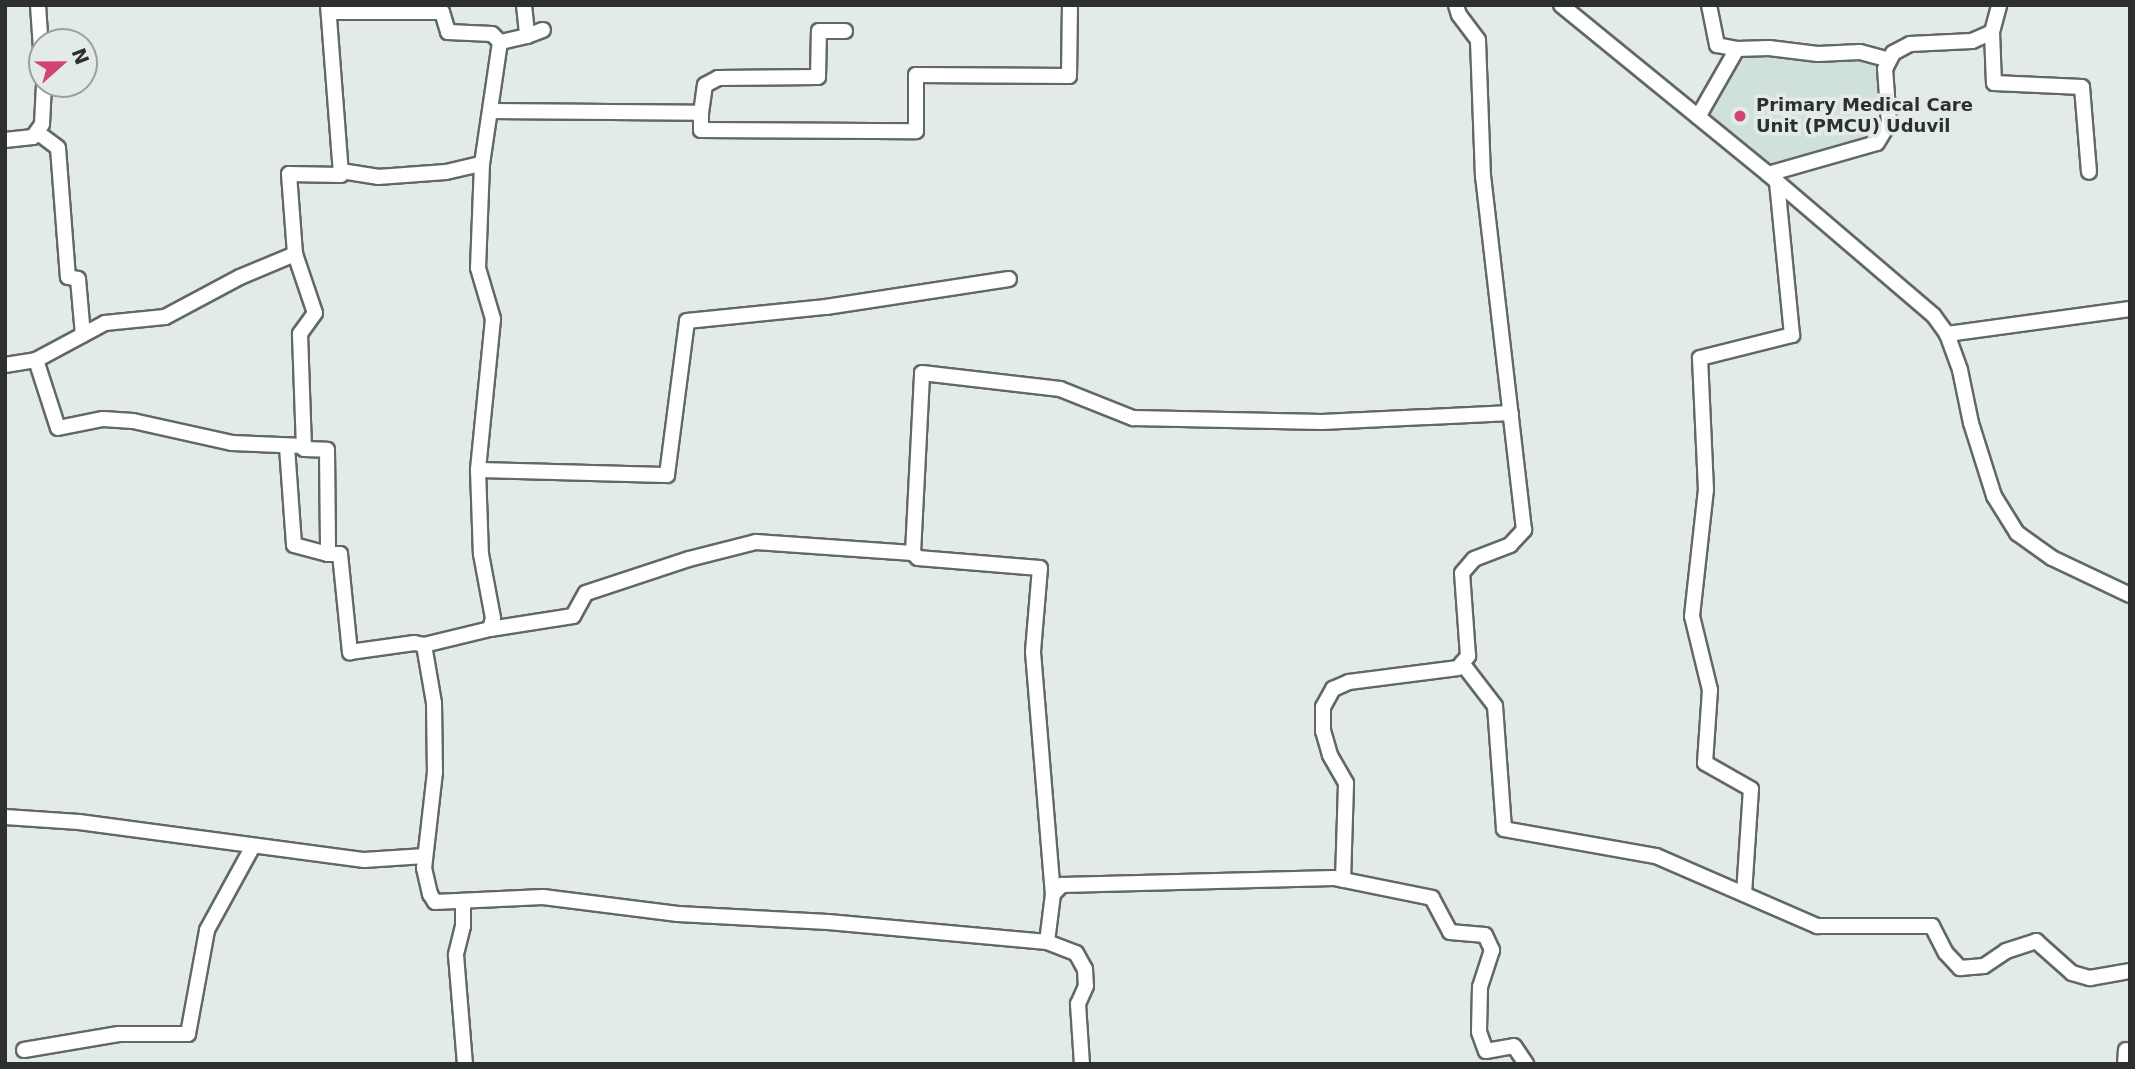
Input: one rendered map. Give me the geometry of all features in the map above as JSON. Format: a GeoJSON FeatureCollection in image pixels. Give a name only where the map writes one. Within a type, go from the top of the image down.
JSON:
{"type":"FeatureCollection","features":[{"type":"Feature","properties":{"kind":"street"},"geometry":{"type":"LineString","coordinates":[[38,5],[40,28]]}},
{"type":"Feature","properties":{"kind":"street"},"geometry":{"type":"LineString","coordinates":[[524,5],[527,36]]}},
{"type":"Feature","properties":{"kind":"street"},"geometry":{"type":"LineString","coordinates":[[845,31],[819,31],[818,77],[718,78],[705,85],[701,130],[916,131],[916,75],[1069,76],[1070,5]]}},
{"type":"Feature","properties":{"kind":"street"},"geometry":{"type":"LineString","coordinates":[[1343,880],[1346,783],[1330,755],[1323,731],[1323,707],[1333,690],[1349,682],[1458,668],[1468,656],[1462,573],[1474,559],[1510,545],[1524,530],[1483,177],[1478,40],[1459,15],[1456,5]]}},
{"type":"Feature","properties":{"kind":"street"},"geometry":{"type":"LineString","coordinates":[[1561,5],[1773,178],[1934,316],[1947,334],[1960,370],[1971,423],[1994,496],[2017,533],[2052,558],[2130,595]]}},
{"type":"Feature","properties":{"kind":"street"},"geometry":{"type":"LineString","coordinates":[[1709,5],[1717,44],[1737,49],[1769,48],[1818,54],[1860,52],[1889,60]]}},
{"type":"Feature","properties":{"kind":"street"},"geometry":{"type":"LineString","coordinates":[[1999,5],[1992,32],[1994,83],[2082,87],[2089,172]]}},
{"type":"Feature","properties":{"kind":"street"},"geometry":{"type":"LineString","coordinates":[[328,554],[327,450],[304,449],[300,334],[315,313],[295,254],[289,174],[341,175],[329,8],[442,12],[448,32],[492,34],[500,42]]}},
{"type":"Feature","properties":{"kind":"street"},"geometry":{"type":"LineString","coordinates":[[500,42],[543,30]]}},
{"type":"Feature","properties":{"kind":"street"},"geometry":{"type":"LineString","coordinates":[[1773,178],[1877,143],[1889,123],[1885,69],[1893,53],[1910,44],[1972,41],[1992,32]]}},
{"type":"Feature","properties":{"kind":"street"},"geometry":{"type":"LineString","coordinates":[[490,629],[493,618],[481,554],[478,470],[493,319],[478,268],[482,164],[500,42]]}},
{"type":"Feature","properties":{"kind":"street"},"geometry":{"type":"LineString","coordinates":[[1698,117],[1737,49]]}},
{"type":"Feature","properties":{"kind":"street"},"geometry":{"type":"LineString","coordinates":[[5,141],[33,137],[42,124],[45,98]]}},
{"type":"Feature","properties":{"kind":"street"},"geometry":{"type":"LineString","coordinates":[[491,111],[701,113]]}},
{"type":"Feature","properties":{"kind":"street"},"geometry":{"type":"LineString","coordinates":[[37,132],[58,148],[68,277],[78,279],[83,335]]}},
{"type":"Feature","properties":{"kind":"street"},"geometry":{"type":"LineString","coordinates":[[341,171],[378,177],[446,172],[482,164]]}},
{"type":"Feature","properties":{"kind":"street"},"geometry":{"type":"LineString","coordinates":[[1744,894],[1751,789],[1705,763],[1710,690],[1692,616],[1706,490],[1700,358],[1792,335],[1773,178]]}},
{"type":"Feature","properties":{"kind":"street"},"geometry":{"type":"LineString","coordinates":[[5,365],[36,360],[105,323],[165,317],[240,277],[295,254]]}},
{"type":"Feature","properties":{"kind":"street"},"geometry":{"type":"LineString","coordinates":[[478,470],[667,475],[687,321],[826,307],[1009,279]]}},
{"type":"Feature","properties":{"kind":"street"},"geometry":{"type":"LineString","coordinates":[[1947,334],[2130,309]]}},
{"type":"Feature","properties":{"kind":"street"},"geometry":{"type":"LineString","coordinates":[[36,360],[58,428],[103,419],[132,421],[232,443],[304,446]]}},
{"type":"Feature","properties":{"kind":"street"},"geometry":{"type":"LineString","coordinates":[[913,553],[922,373],[1060,389],[1133,418],[1322,422],[1511,413]]}},
{"type":"Feature","properties":{"kind":"street"},"geometry":{"type":"LineString","coordinates":[[287,447],[294,545],[328,554],[340,554],[350,652],[414,643],[424,645],[490,629],[573,616],[586,593],[689,559],[756,542],[913,553],[918,558],[1041,568],[1033,652],[1053,894],[1047,942]]}},
{"type":"Feature","properties":{"kind":"street"},"geometry":{"type":"LineString","coordinates":[[424,645],[434,703],[435,758],[425,856],[430,894],[435,902],[543,897],[678,914],[828,922],[975,938],[1047,942],[1076,953],[1085,969],[1086,986],[1078,1004],[1082,1064]]}},
{"type":"Feature","properties":{"kind":"street"},"geometry":{"type":"LineString","coordinates":[[1462,663],[1495,706],[1504,829],[1656,856],[1817,926],[1932,926],[1946,953],[1960,968],[1984,966],[2006,951],[2036,941],[2072,973],[2090,978],[2130,971]]}},
{"type":"Feature","properties":{"kind":"street"},"geometry":{"type":"LineString","coordinates":[[5,817],[79,822],[363,860],[425,856]]}},
{"type":"Feature","properties":{"kind":"street"},"geometry":{"type":"LineString","coordinates":[[24,1050],[119,1034],[188,1034],[207,930],[253,846]]}},
{"type":"Feature","properties":{"kind":"street"},"geometry":{"type":"LineString","coordinates":[[1053,894],[1062,886],[1075,885],[1343,880],[1432,898],[1450,932],[1485,935],[1492,950],[1480,987],[1479,1032],[1486,1051],[1514,1046],[1526,1064]]}},
{"type":"Feature","properties":{"kind":"street"},"geometry":{"type":"LineString","coordinates":[[463,902],[463,926],[456,955],[465,1064]]}},
{"type":"Feature","properties":{"kind":"shaded area"},"geometry":{"type":"Polygon","coordinates":[[[1863,54],[1876,63],[1878,112],[1869,139],[1774,170],[1707,115],[1742,57],[1863,54]]]}},
{"type":"Feature","properties":{"kind":"place","name":"Primary Medical Care Unit (PMCU) Uduvil"},"geometry":{"type":"Point","coordinates":[1740,116]}}]}
